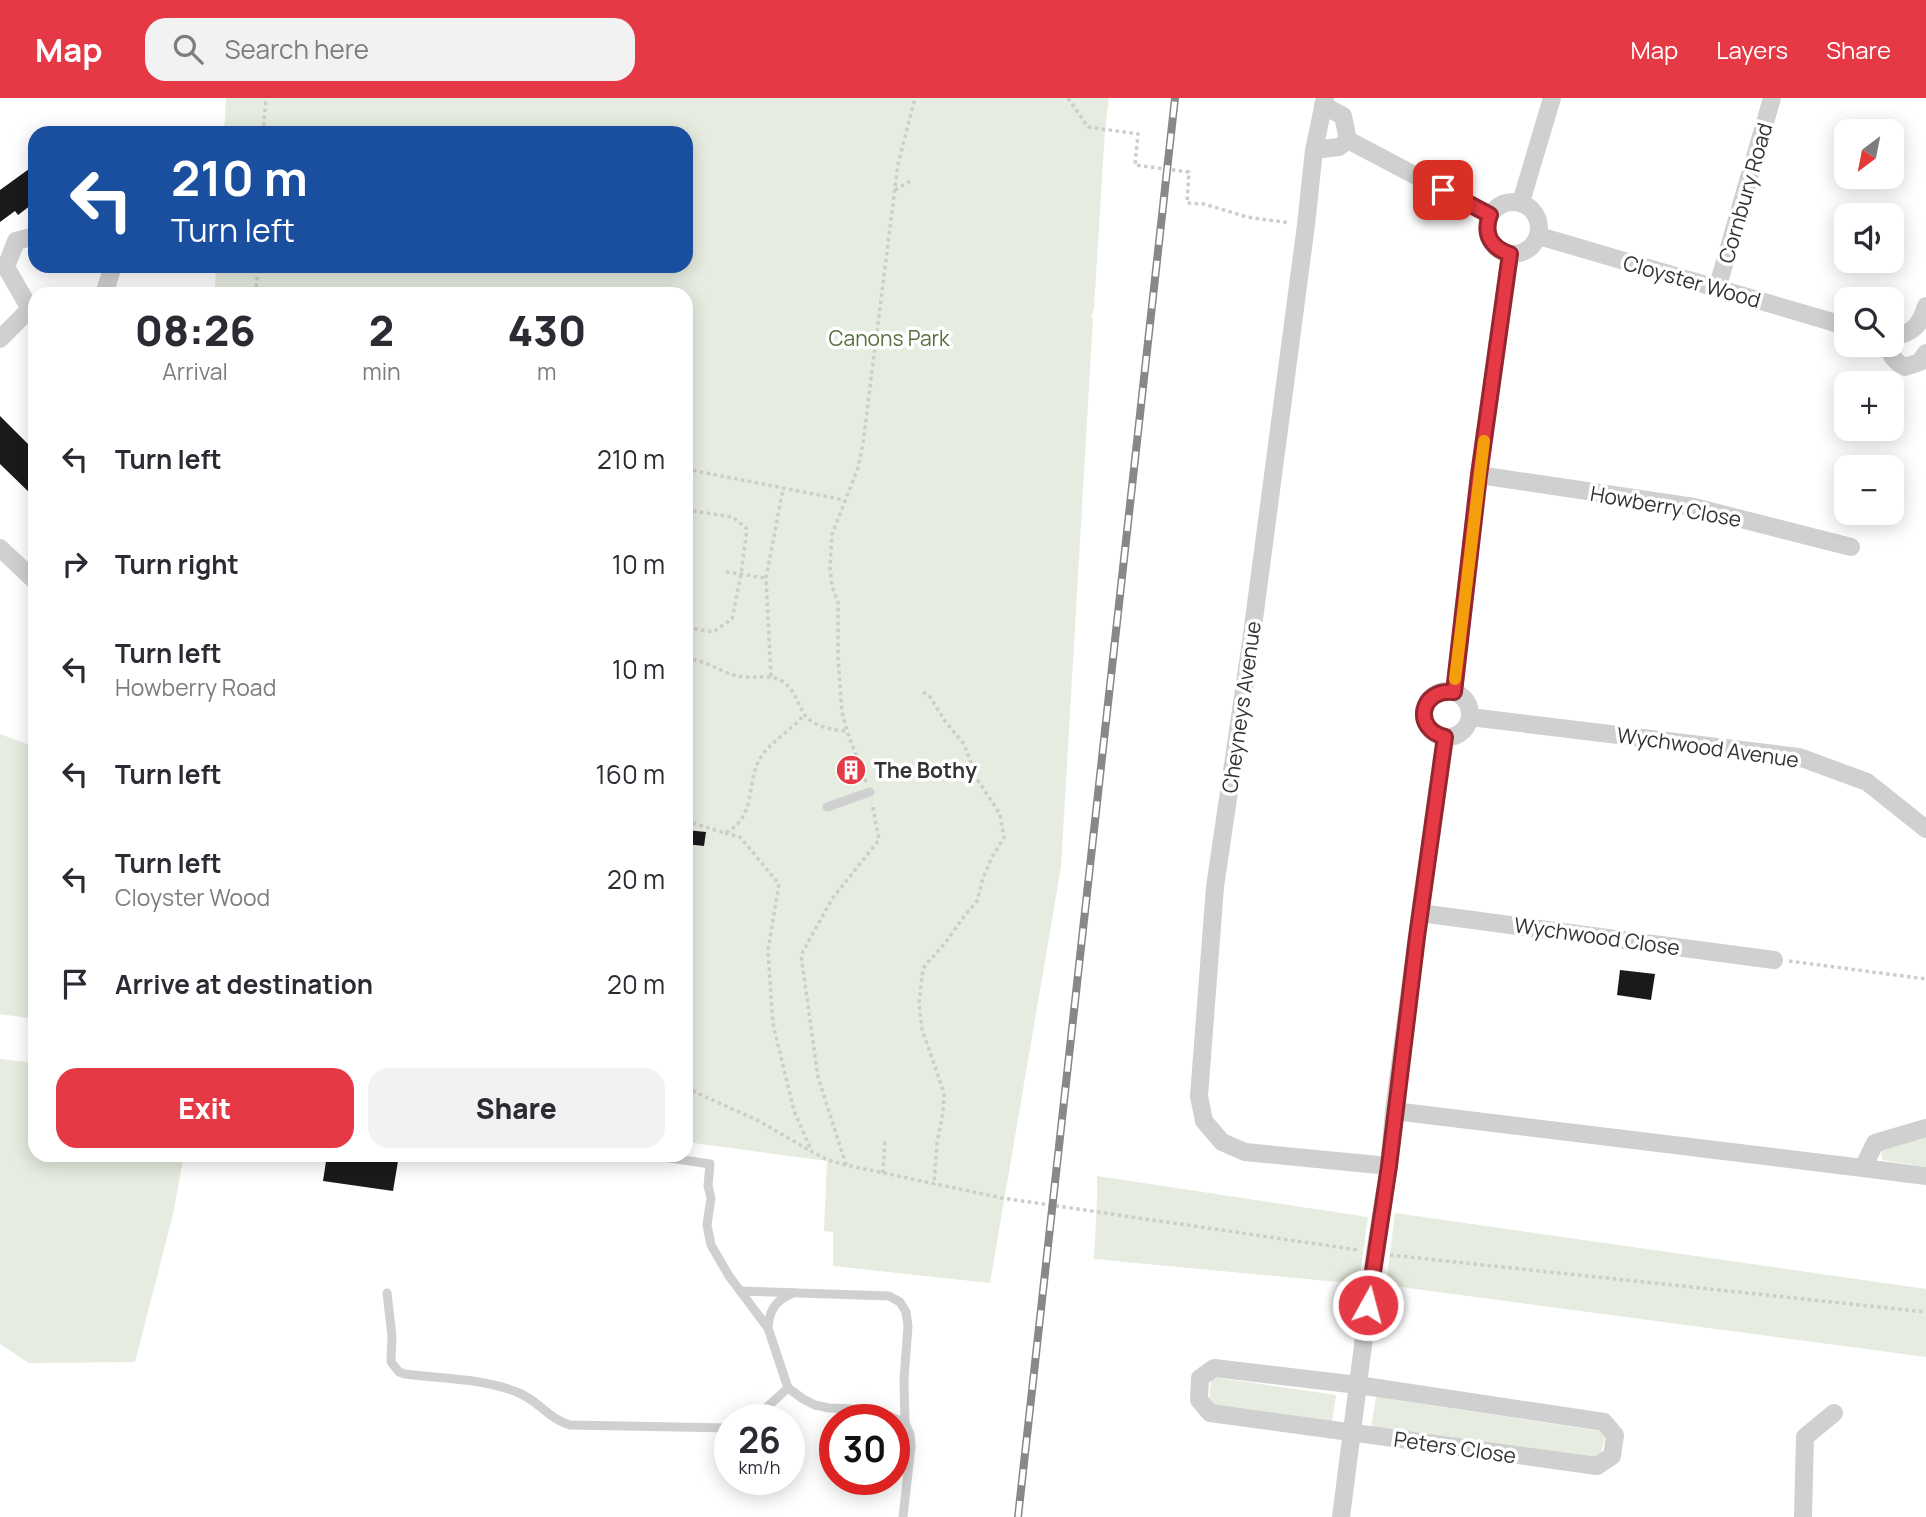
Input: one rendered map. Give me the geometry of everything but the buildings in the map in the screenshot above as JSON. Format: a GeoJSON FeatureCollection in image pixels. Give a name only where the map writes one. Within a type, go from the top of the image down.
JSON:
{"type":"FeatureCollection","features":[{"type":"Feature","properties":{"kind":"street"},"geometry":{"type":"LineString","coordinates":[[1521,202],[1552,98]]}},
{"type":"Feature","properties":{"kind":"street","name":"Cornbury Road"},"geometry":{"type":"LineString","coordinates":[[1717,289],[1772,98]]}},
{"type":"Feature","properties":{"kind":"street"},"geometry":{"type":"LineString","coordinates":[[1324,101],[1343,116],[1348,140]]}},
{"type":"Feature","properties":{"kind":"street","name":"Cheyneys Avenue"},"geometry":{"type":"LineString","coordinates":[[1324,101],[1314,150],[1251,642],[1215,887],[1199,1096],[1204,1121],[1222,1142],[1245,1152],[1389,1166]]}},
{"type":"Feature","properties":{"kind":"street"},"geometry":{"type":"LineString","coordinates":[[1348,140],[1490,215]]}},
{"type":"Feature","properties":{"kind":"street"},"geometry":{"type":"LineString","coordinates":[[1314,150],[1339,147],[1348,140]]}},
{"type":"Feature","properties":{"kind":"street"},"geometry":{"type":"LineString","coordinates":[[1507,202],[1521,202],[1529,206],[1539,220],[1539,236],[1524,252],[1502,252],[1489,240],[1487,223],[1490,215],[1507,202]]}},
{"type":"Feature","properties":{"kind":"street","name":"Cloyster Wood"},"geometry":{"type":"LineString","coordinates":[[1539,236],[1834,323]]}},
{"type":"Feature","properties":{"kind":"street"},"geometry":{"type":"LineString","coordinates":[[28,238],[16,241],[6,267],[28,303]]}},
{"type":"Feature","properties":{"kind":"street"},"geometry":{"type":"LineString","coordinates":[[1454,692],[1479,475],[1510,254]]}},
{"type":"Feature","properties":{"kind":"street"},"geometry":{"type":"LineString","coordinates":[[1921,335],[1926,306]]}},
{"type":"Feature","properties":{"kind":"street"},"geometry":{"type":"LineString","coordinates":[[0,339],[28,314]]}},
{"type":"Feature","properties":{"kind":"street"},"geometry":{"type":"LineString","coordinates":[[1892,357],[1905,367],[1920,362],[1926,353]]}},
{"type":"Feature","properties":{"kind":"street","name":"Howberry Close"},"geometry":{"type":"LineString","coordinates":[[1479,475],[1694,507],[1851,547]]}},
{"type":"Feature","properties":{"kind":"street"},"geometry":{"type":"LineString","coordinates":[[0,548],[28,574]]}},
{"type":"Feature","properties":{"kind":"street"},"geometry":{"type":"LineString","coordinates":[[1438,692],[1454,692],[1460,694],[1468,704],[1468,724],[1459,734],[1438,736],[1426,725],[1424,710],[1432,696],[1438,692]]}},
{"type":"Feature","properties":{"kind":"street","name":"Wychwood Avenue"},"geometry":{"type":"LineString","coordinates":[[1470,717],[1799,757],[1867,782],[1926,829]]}},
{"type":"Feature","properties":{"kind":"street"},"geometry":{"type":"LineString","coordinates":[[1341,1517],[1445,737]]}},
{"type":"Feature","properties":{"kind":"street","name":"Wychwood Close"},"geometry":{"type":"LineString","coordinates":[[1420,913],[1774,960]]}},
{"type":"Feature","properties":{"kind":"street"},"geometry":{"type":"LineString","coordinates":[[1394,1111],[1926,1176]]}},
{"type":"Feature","properties":{"kind":"street"},"geometry":{"type":"LineString","coordinates":[[1863,1168],[1875,1143],[1926,1128]]}},
{"type":"Feature","properties":{"kind":"street","name":"Peters Close"},"geometry":{"type":"LineString","coordinates":[[1214,1368],[1358,1385],[1604,1422],[1615,1435],[1612,1456],[1597,1466],[1351,1433],[1210,1413],[1199,1400],[1200,1378],[1214,1368]]}},
{"type":"Feature","properties":{"kind":"street"},"geometry":{"type":"LineString","coordinates":[[1803,1517],[1805,1437],[1834,1413]]}},
{"type":"Feature","properties":{"kind":"lane"},"geometry":{"type":"LineString","coordinates":[[827,807],[870,792]]}},
{"type":"Feature","properties":{"kind":"lane"},"geometry":{"type":"LineString","coordinates":[[693,1161],[710,1164],[708,1186],[711,1198],[708,1225],[711,1245],[729,1276],[768,1328],[788,1388],[819,1406]]}},
{"type":"Feature","properties":{"kind":"lane"},"geometry":{"type":"LineString","coordinates":[[741,1290],[889,1296],[900,1302],[906,1312],[908,1326],[905,1404]]}},
{"type":"Feature","properties":{"kind":"lane"},"geometry":{"type":"LineString","coordinates":[[768,1328],[768,1318],[778,1300],[794,1292]]}},
{"type":"Feature","properties":{"kind":"lane"},"geometry":{"type":"LineString","coordinates":[[387,1293],[392,1336],[391,1362],[399,1372],[492,1384],[530,1398],[550,1417],[570,1425],[714,1428]]}},
{"type":"Feature","properties":{"kind":"lane"},"geometry":{"type":"LineString","coordinates":[[770,1404],[788,1388]]}},
{"type":"Feature","properties":{"kind":"lane"},"geometry":{"type":"LineString","coordinates":[[910,1434],[910,1455]]}},
{"type":"Feature","properties":{"kind":"lane"},"geometry":{"type":"LineString","coordinates":[[903,1517],[905,1495]]}},
{"type":"Feature","properties":{"kind":"path"},"geometry":{"type":"LineString","coordinates":[[264,126],[266,98]]}},
{"type":"Feature","properties":{"kind":"path"},"geometry":{"type":"LineString","coordinates":[[846,1165],[818,1077],[801,955],[832,899],[879,840],[870,792],[842,712],[838,602],[832,586],[830,567],[832,534],[851,489],[863,443],[898,164],[915,98]]}},
{"type":"Feature","properties":{"kind":"path"},"geometry":{"type":"LineString","coordinates":[[1068,98],[1088,127],[1138,134],[1135,165],[1189,172],[1186,203],[1204,204],[1247,217],[1306,225]]}},
{"type":"Feature","properties":{"kind":"path"},"geometry":{"type":"LineString","coordinates":[[895,190],[912,180]]}},
{"type":"Feature","properties":{"kind":"path"},"geometry":{"type":"LineString","coordinates":[[693,471],[845,500]]}},
{"type":"Feature","properties":{"kind":"path"},"geometry":{"type":"LineString","coordinates":[[771,676],[766,578],[783,489]]}},
{"type":"Feature","properties":{"kind":"path"},"geometry":{"type":"LineString","coordinates":[[693,511],[733,517],[747,529],[732,620],[713,632],[693,629]]}},
{"type":"Feature","properties":{"kind":"path"},"geometry":{"type":"LineString","coordinates":[[726,572],[766,578]]}},
{"type":"Feature","properties":{"kind":"path"},"geometry":{"type":"LineString","coordinates":[[693,660],[733,675],[771,676],[792,689],[804,715],[810,720],[827,728],[847,731]]}},
{"type":"Feature","properties":{"kind":"path"},"geometry":{"type":"LineString","coordinates":[[923,692],[930,697],[964,744],[977,779],[999,814],[1004,838],[983,878],[977,901],[923,968],[919,1003],[922,1029],[944,1093],[934,1185]]}},
{"type":"Feature","properties":{"kind":"path"},"geometry":{"type":"LineString","coordinates":[[725,833],[743,816],[749,804],[760,757],[804,715]]}},
{"type":"Feature","properties":{"kind":"path"},"geometry":{"type":"LineString","coordinates":[[693,823],[740,837],[779,884],[768,950],[774,1024],[794,1111],[813,1152]]}},
{"type":"Feature","properties":{"kind":"path"},"geometry":{"type":"LineString","coordinates":[[1774,960],[1926,979]]}},
{"type":"Feature","properties":{"kind":"path"},"geometry":{"type":"LineString","coordinates":[[693,1091],[757,1120],[828,1160],[1002,1198],[1375,1252],[1926,1312]]}},
{"type":"Feature","properties":{"kind":"path"},"geometry":{"type":"LineString","coordinates":[[883,1173],[885,1138]]}},
{"type":"Feature","properties":{"kind":"green space","name":"Canons Park"},"geometry":{"type":"Polygon","coordinates":[[[226,98],[1109,98],[1094,308],[1091,317],[1061,867],[990,1283],[833,1266],[833,1232],[824,1231],[827,1161],[693,1143],[693,287],[215,287],[216,273],[693,273],[693,126],[224,126],[226,98]]]}},
{"type":"Feature","properties":{"kind":"green space"},"geometry":{"type":"Polygon","coordinates":[[[0,734],[28,744],[28,1018],[0,1014],[0,734]]]}},
{"type":"Feature","properties":{"kind":"green space"},"geometry":{"type":"Polygon","coordinates":[[[0,1059],[28,1062],[28,1162],[183,1162],[173,1214],[135,1362],[29,1363],[0,1344],[0,1059]]]}},
{"type":"Feature","properties":{"kind":"green space"},"geometry":{"type":"Polygon","coordinates":[[[1926,1137],[1926,1167],[1882,1160],[1881,1148],[1926,1137]]]}},
{"type":"Feature","properties":{"kind":"green space"},"geometry":{"type":"Polygon","coordinates":[[[1097,1176],[1368,1217],[1359,1284],[1094,1259],[1097,1176]]]}},
{"type":"Feature","properties":{"kind":"green space"},"geometry":{"type":"Polygon","coordinates":[[[1395,1213],[1926,1289],[1926,1357],[1386,1285],[1395,1213]]]}},
{"type":"Feature","properties":{"kind":"green space"},"geometry":{"type":"Polygon","coordinates":[[[1211,1377],[1336,1395],[1332,1422],[1209,1405],[1211,1377]]]}},
{"type":"Feature","properties":{"kind":"green space"},"geometry":{"type":"Polygon","coordinates":[[[1376,1397],[1606,1432],[1600,1459],[1371,1428],[1376,1397]]]}},
{"type":"Feature","properties":{"kind":"railway"},"geometry":{"type":"LineString","coordinates":[[1018,1517],[1175,98]]}},
{"type":"Feature","properties":{"kind":"slow traffic"},"geometry":{"type":"LineString","coordinates":[[1455,679],[1484,441]]}},
{"type":"Feature","properties":{"kind":"place","name":"The Bothy"},"geometry":{"type":"Point","coordinates":[851,770]}},
{"type":"Feature","properties":{"kind":"route"},"geometry":{"type":"LineString","coordinates":[[1368,1305],[1389,1166],[1394,1111],[1445,737],[1438,736],[1426,725],[1424,710],[1427,702],[1438,692],[1454,692],[1479,475],[1510,254],[1502,252],[1489,240],[1487,223],[1490,215],[1443,190]]}}]}
